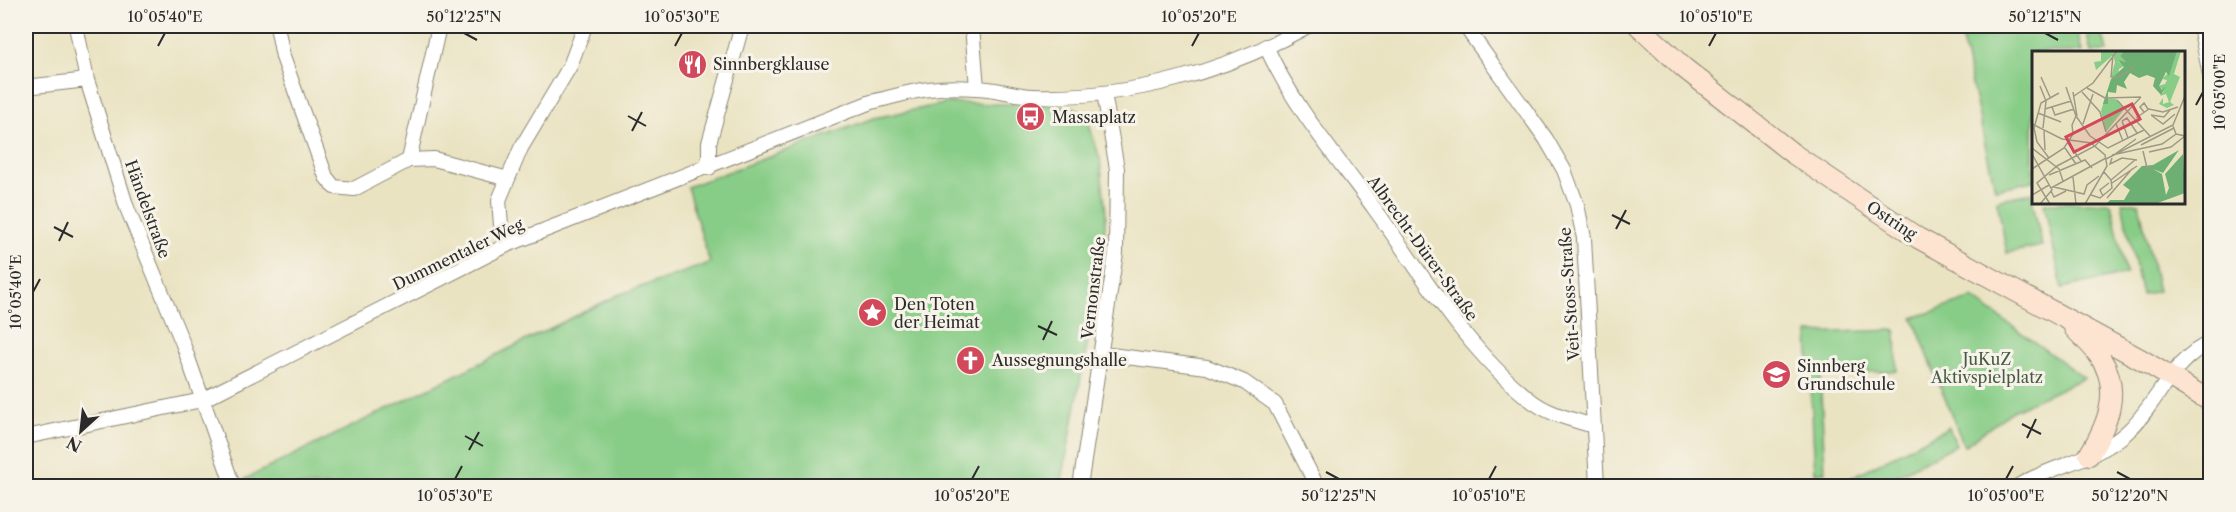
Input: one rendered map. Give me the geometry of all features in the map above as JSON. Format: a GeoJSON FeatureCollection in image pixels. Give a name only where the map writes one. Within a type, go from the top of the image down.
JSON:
{"type":"FeatureCollection","features":[{"type":"Feature","properties":{"kind":"main road","name":"Ostring"},"geometry":{"type":"LineString","coordinates":[[1639,26],[1684,68],[1792,153],[1918,238],[2171,376],[2211,401]]}},
{"type":"Feature","properties":{"kind":"main road"},"geometry":{"type":"LineString","coordinates":[[2064,317],[2100,357],[2108,373],[2112,391],[2111,408],[2103,431],[2089,455]]}},
{"type":"Feature","properties":{"kind":"street","name":"Händelstraße"},"geometry":{"type":"LineString","coordinates":[[76,26],[87,80],[127,208],[183,344],[233,486]]}},
{"type":"Feature","properties":{"kind":"street"},"geometry":{"type":"LineString","coordinates":[[277,26],[283,57],[306,123],[326,177],[334,187],[354,189],[409,160],[434,159],[508,179]]}},
{"type":"Feature","properties":{"kind":"street"},"geometry":{"type":"LineString","coordinates":[[409,160],[439,26]]}},
{"type":"Feature","properties":{"kind":"street"},"geometry":{"type":"LineString","coordinates":[[507,246],[501,225],[499,200],[521,148],[570,66],[585,26]]}},
{"type":"Feature","properties":{"kind":"street"},"geometry":{"type":"LineString","coordinates":[[709,168],[709,143],[742,26]]}},
{"type":"Feature","properties":{"kind":"street"},"geometry":{"type":"LineString","coordinates":[[972,26],[977,88],[1032,96],[1104,93],[1172,81],[1212,68],[1308,26]]}},
{"type":"Feature","properties":{"kind":"street","name":"Veit-Stoss-Straße"},"geometry":{"type":"LineString","coordinates":[[1465,26],[1546,140],[1564,170],[1577,205],[1584,238],[1597,486]]}},
{"type":"Feature","properties":{"kind":"street"},"geometry":{"type":"LineString","coordinates":[[2200,26],[2211,75]]}},
{"type":"Feature","properties":{"kind":"street","name":"Albrecht-Dürer-Straße"},"geometry":{"type":"LineString","coordinates":[[1266,46],[1277,72],[1473,345],[1528,399],[1553,415],[1594,426]]}},
{"type":"Feature","properties":{"kind":"street"},"geometry":{"type":"LineString","coordinates":[[26,87],[87,80]]}},
{"type":"Feature","properties":{"kind":"street","name":"Dummentaler Weg"},"geometry":{"type":"LineString","coordinates":[[26,437],[202,400],[507,246],[871,102],[929,89],[977,88]]}},
{"type":"Feature","properties":{"kind":"street","name":"Vernonstraße"},"geometry":{"type":"LineString","coordinates":[[1080,486],[1102,354],[1116,243],[1117,169],[1104,93]]}},
{"type":"Feature","properties":{"kind":"street"},"geometry":{"type":"LineString","coordinates":[[2018,486],[2040,474],[2089,455],[2126,433],[2154,402],[2171,376],[2190,356],[2201,347],[2211,344]]}},
{"type":"Feature","properties":{"kind":"street"},"geometry":{"type":"LineString","coordinates":[[1102,354],[1207,367],[1244,382],[1275,404],[1317,486]]}},
{"type":"Feature","properties":{"kind":"green space"},"geometry":{"type":"Polygon","coordinates":[[[1959,26],[2076,26],[2082,51],[2032,51],[2032,181],[1995,189],[1959,26]]]}},
{"type":"Feature","properties":{"kind":"green space"},"geometry":{"type":"Polygon","coordinates":[[[2085,26],[2101,26],[2107,51],[2091,51],[2085,26]]]}},
{"type":"Feature","properties":{"kind":"green space"},"geometry":{"type":"Polygon","coordinates":[[[948,103],[1061,105],[1075,108],[1087,118],[1100,159],[1106,213],[1101,269],[1061,486],[248,486],[245,479],[618,295],[710,263],[687,187],[874,118],[948,103]]]}},
{"type":"Feature","properties":{"kind":"green space"},"geometry":{"type":"Polygon","coordinates":[[[2031,193],[2042,246],[2007,253],[1997,200],[2031,193]]]}},
{"type":"Feature","properties":{"kind":"green space"},"geometry":{"type":"Polygon","coordinates":[[[2044,204],[2111,204],[2126,274],[2062,288],[2044,204]]]}},
{"type":"Feature","properties":{"kind":"green space"},"geometry":{"type":"Polygon","coordinates":[[[2122,204],[2139,204],[2158,291],[2142,295],[2122,204]]]}},
{"type":"Feature","properties":{"kind":"green space","name":"JuKuZ Aktivspielplatz"},"geometry":{"type":"Polygon","coordinates":[[[1973,298],[2084,378],[2014,410],[1964,446],[1913,318],[1973,298]]]}},
{"type":"Feature","properties":{"kind":"green space"},"geometry":{"type":"Polygon","coordinates":[[[1896,330],[1897,371],[1820,373],[1825,472],[1815,473],[1808,333],[1896,330]]]}},
{"type":"Feature","properties":{"kind":"green space"},"geometry":{"type":"Polygon","coordinates":[[[1949,427],[1956,445],[1876,486],[1835,486],[1949,427]]]}},
{"type":"Feature","properties":{"kind":"place","name":"Sinnbergklause"},"geometry":{"type":"Point","coordinates":[692,64]}},
{"type":"Feature","properties":{"kind":"place","name":"Massaplatz"},"geometry":{"type":"Point","coordinates":[1031,117]}},
{"type":"Feature","properties":{"kind":"place","name":"Den Toten der Heimat"},"geometry":{"type":"Point","coordinates":[873,313]}},
{"type":"Feature","properties":{"kind":"place","name":"Aussegnungshalle"},"geometry":{"type":"Point","coordinates":[971,360]}},
{"type":"Feature","properties":{"kind":"place","name":"Sinnberg Grundschule"},"geometry":{"type":"Point","coordinates":[1776,375]}}]}
